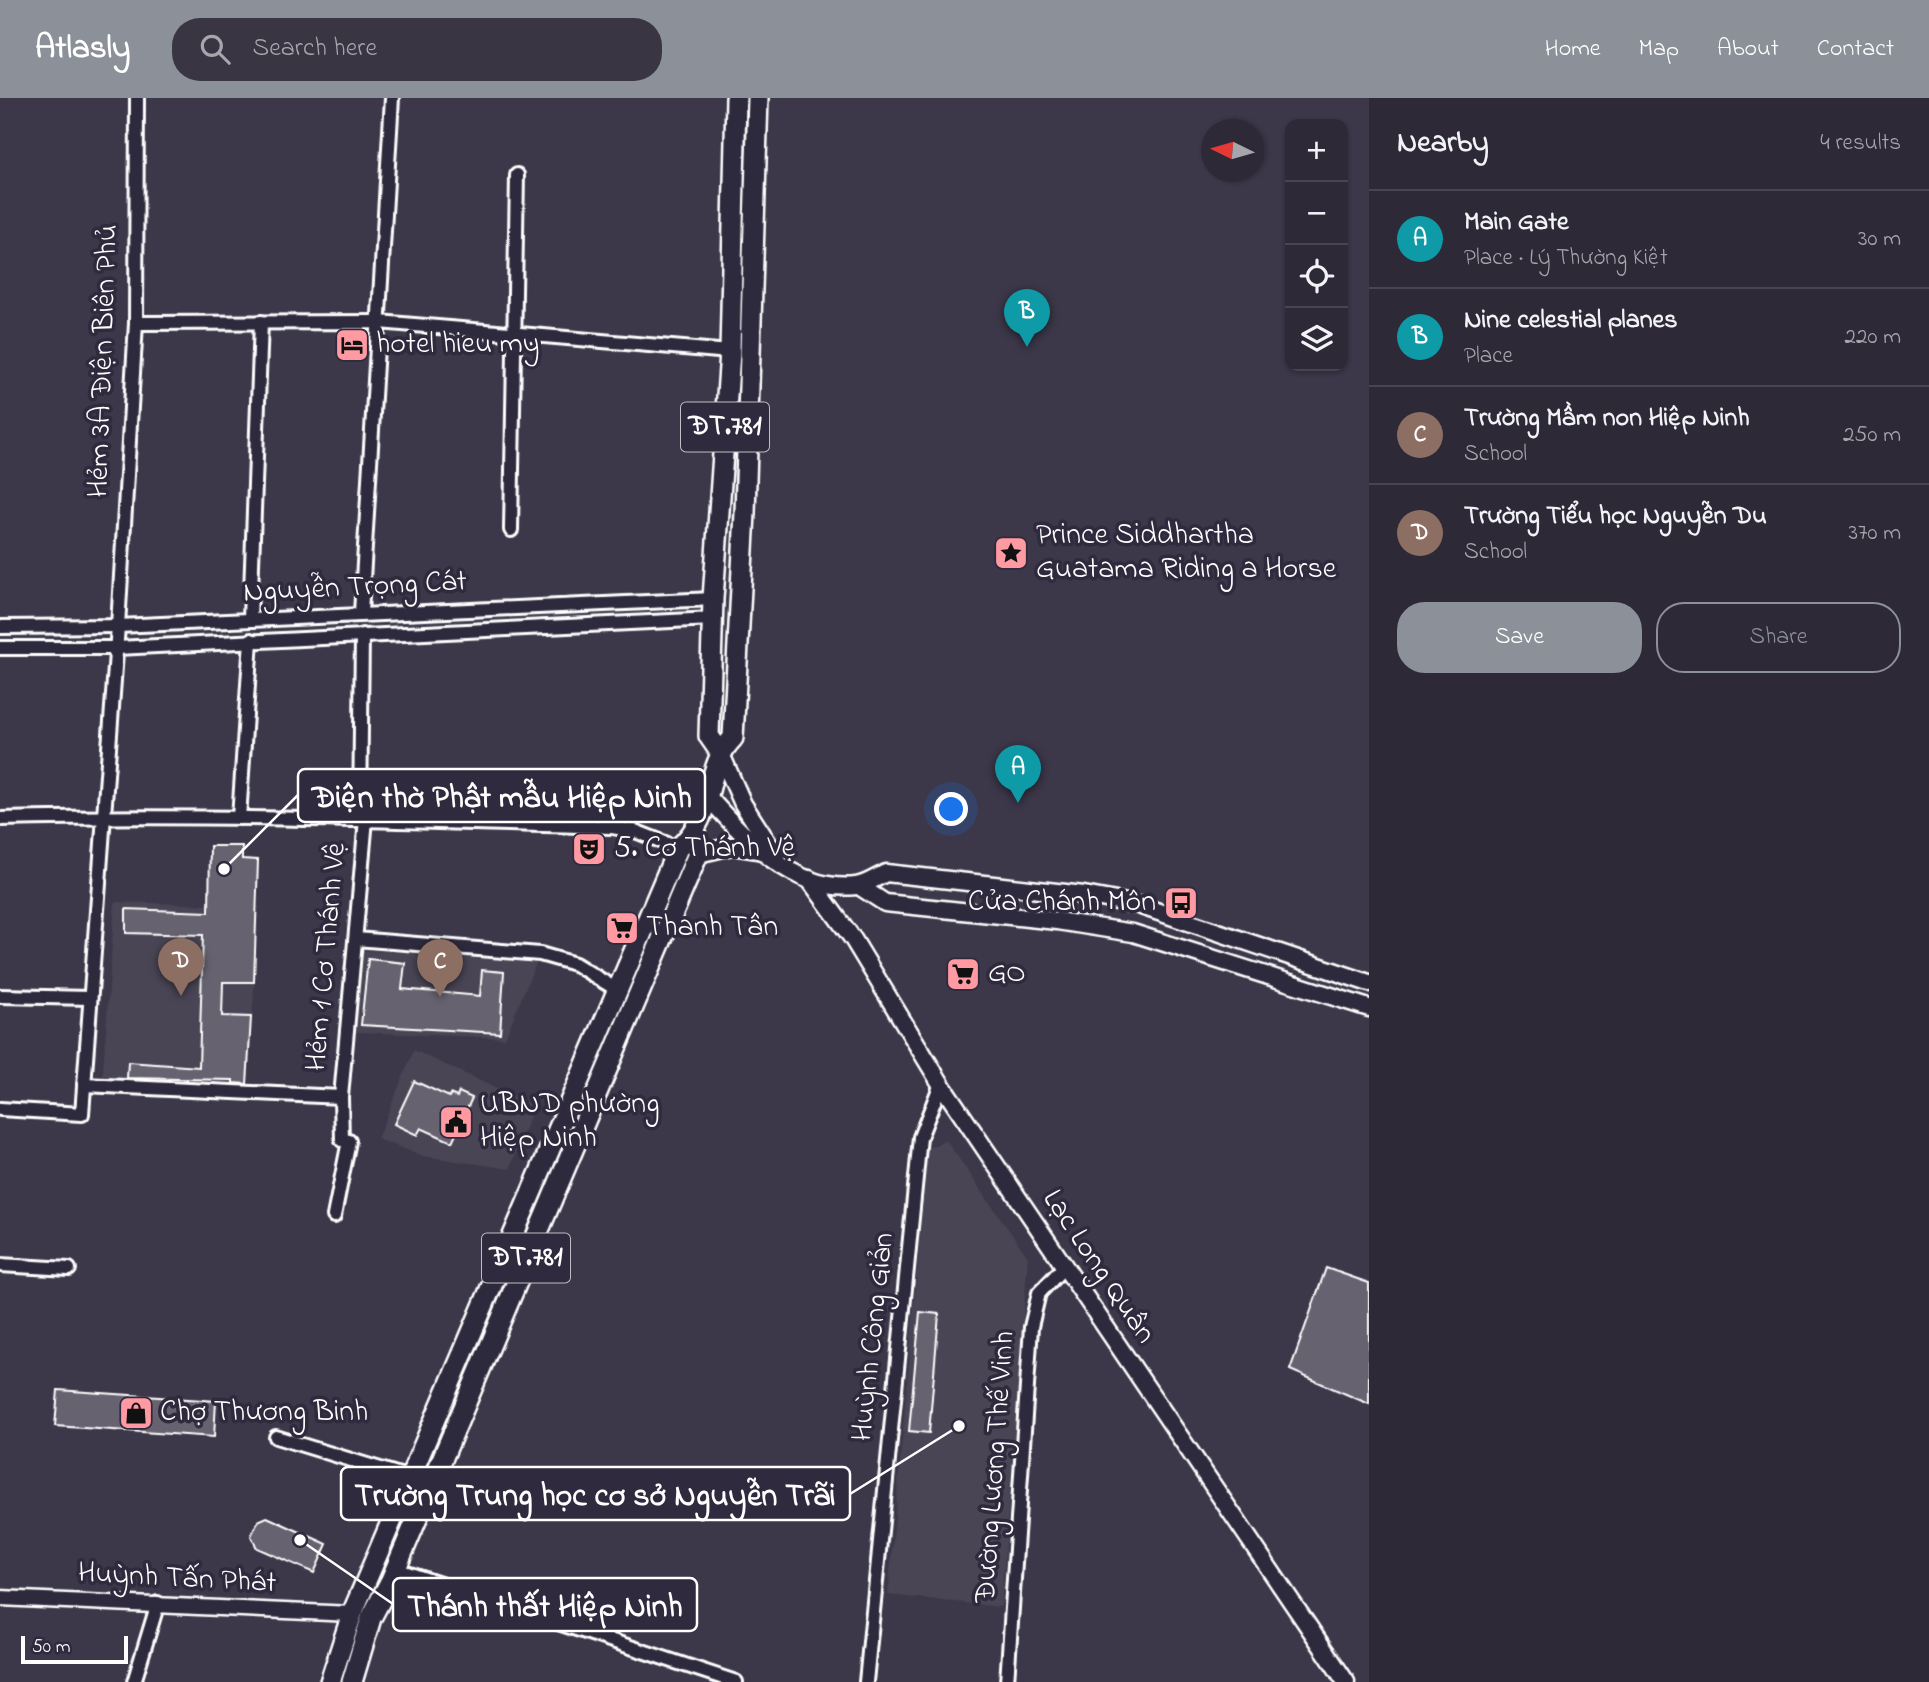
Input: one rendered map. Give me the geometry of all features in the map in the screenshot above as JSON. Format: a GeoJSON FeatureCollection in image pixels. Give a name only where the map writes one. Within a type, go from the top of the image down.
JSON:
{"type":"FeatureCollection","features":[{"type":"Feature","properties":{"kind":"main road","name":"ĐT.781"},"geometry":{"type":"LineString","coordinates":[[720,752],[709,736],[713,609],[730,352],[736,98]]}},
{"type":"Feature","properties":{"kind":"main road","name":"ĐT.781"},"geometry":{"type":"LineString","coordinates":[[352,1682],[371,1618],[395,1569],[709,798],[720,752],[733,738],[745,513],[758,98]]}},
{"type":"Feature","properties":{"kind":"main road"},"geometry":{"type":"LineString","coordinates":[[719,513],[745,513]]}},
{"type":"Feature","properties":{"kind":"main road"},"geometry":{"type":"LineString","coordinates":[[713,609],[741,608]]}},
{"type":"Feature","properties":{"kind":"main road","name":"Lạc Long Quân"},"geometry":{"type":"LineString","coordinates":[[720,752],[743,804],[780,862]]}},
{"type":"Feature","properties":{"kind":"main road","name":"Lạc Long Quân"},"geometry":{"type":"LineString","coordinates":[[709,798],[743,836],[780,862],[809,879],[833,886],[859,886]]}},
{"type":"Feature","properties":{"kind":"main road","name":"ĐT.781"},"geometry":{"type":"LineString","coordinates":[[330,1682],[352,1614],[619,991],[690,846]]}},
{"type":"Feature","properties":{"kind":"main road"},"geometry":{"type":"LineString","coordinates":[[690,846],[732,846],[762,851]]}},
{"type":"Feature","properties":{"kind":"main road"},"geometry":{"type":"LineString","coordinates":[[1369,983],[1195,922],[1110,899],[886,873],[859,886],[885,904],[1057,921],[1133,933],[1369,1008]]}},
{"type":"Feature","properties":{"kind":"main road","name":"Lạc Long Quân"},"geometry":{"type":"LineString","coordinates":[[809,879],[853,939],[941,1084],[1346,1682]]}},
{"type":"Feature","properties":{"kind":"main road"},"geometry":{"type":"LineString","coordinates":[[352,1614],[371,1618]]}},
{"type":"Feature","properties":{"kind":"street","name":"Hẻm 3A Điện Biên Phủ"},"geometry":{"type":"LineString","coordinates":[[0,1109],[82,1114],[117,648],[136,323],[137,98]]}},
{"type":"Feature","properties":{"kind":"street"},"geometry":{"type":"LineString","coordinates":[[361,613],[392,98]]}},
{"type":"Feature","properties":{"kind":"street"},"geometry":{"type":"LineString","coordinates":[[511,530],[512,334],[517,175]]}},
{"type":"Feature","properties":{"kind":"street"},"geometry":{"type":"LineString","coordinates":[[250,619],[261,322]]}},
{"type":"Feature","properties":{"kind":"street"},"geometry":{"type":"LineString","coordinates":[[136,323],[379,322],[730,352]]}},
{"type":"Feature","properties":{"kind":"street"},"geometry":{"type":"LineString","coordinates":[[0,648],[117,648],[362,635],[713,609]]}},
{"type":"Feature","properties":{"kind":"street","name":"Nguyễn Trọng Cát"},"geometry":{"type":"LineString","coordinates":[[0,627],[118,626],[361,613],[713,609]]}},
{"type":"Feature","properties":{"kind":"street","name":"Hẻm 1 Cơ Thánh Vệ"},"geometry":{"type":"LineString","coordinates":[[334,1216],[349,1141],[342,1140],[341,1097],[356,939],[363,819],[362,635]]}},
{"type":"Feature","properties":{"kind":"street"},"geometry":{"type":"LineString","coordinates":[[239,818],[251,640]]}},
{"type":"Feature","properties":{"kind":"street"},"geometry":{"type":"LineString","coordinates":[[0,819],[104,816],[363,819],[612,827],[690,846]]}},
{"type":"Feature","properties":{"kind":"street"},"geometry":{"type":"LineString","coordinates":[[356,939],[540,954],[575,964],[619,991]]}},
{"type":"Feature","properties":{"kind":"street"},"geometry":{"type":"LineString","coordinates":[[0,996],[90,998]]}},
{"type":"Feature","properties":{"kind":"street","name":"Huỳnh Công Giản"},"geometry":{"type":"LineString","coordinates":[[863,1681],[920,1137],[941,1084]]}},
{"type":"Feature","properties":{"kind":"street"},"geometry":{"type":"LineString","coordinates":[[84,1085],[341,1097]]}},
{"type":"Feature","properties":{"kind":"street"},"geometry":{"type":"LineString","coordinates":[[0,1265],[69,1269]]}},
{"type":"Feature","properties":{"kind":"street","name":"Đường Lương Thế Vinh"},"geometry":{"type":"LineString","coordinates":[[1007,1682],[1033,1313],[1044,1284],[1064,1267]]}},
{"type":"Feature","properties":{"kind":"street"},"geometry":{"type":"LineString","coordinates":[[276,1437],[410,1478]]}},
{"type":"Feature","properties":{"kind":"street"},"geometry":{"type":"LineString","coordinates":[[395,1569],[736,1682]]}},
{"type":"Feature","properties":{"kind":"street","name":"Huỳnh Tấn Phát"},"geometry":{"type":"LineString","coordinates":[[0,1598],[158,1603],[352,1614]]}},
{"type":"Feature","properties":{"kind":"street"},"geometry":{"type":"LineString","coordinates":[[134,1682],[158,1603]]}},
{"type":"Feature","properties":{"kind":"shaded area"},"geometry":{"type":"Polygon","coordinates":[[[115,902],[259,906],[248,1093],[102,1085],[115,902]]]}},
{"type":"Feature","properties":{"kind":"shaded area"},"geometry":{"type":"Polygon","coordinates":[[[362,950],[537,961],[505,1038],[354,1032],[362,950]]]}},
{"type":"Feature","properties":{"kind":"shaded area","name":"UBND phường Hiệp Ninh"},"geometry":{"type":"Polygon","coordinates":[[[414,1050],[534,1106],[510,1169],[423,1156],[377,1139],[414,1050]]]}},
{"type":"Feature","properties":{"kind":"shaded area"},"geometry":{"type":"Polygon","coordinates":[[[946,1140],[1028,1257],[1001,1607],[888,1595],[928,1148],[946,1140]]]}},
{"type":"Feature","properties":{"kind":"building"},"geometry":{"type":"Polygon","coordinates":[[[210,846],[242,846],[242,859],[258,860],[254,982],[223,982],[222,1016],[251,1017],[247,1084],[233,1083],[233,1080],[127,1078],[128,1062],[199,1067],[203,935],[126,933],[126,909],[209,912],[210,846]]]}},
{"type":"Feature","properties":{"kind":"building"},"geometry":{"type":"Polygon","coordinates":[[[368,959],[405,963],[402,989],[480,996],[482,970],[504,972],[500,1033],[361,1025],[368,959]]]}},
{"type":"Feature","properties":{"kind":"building"},"geometry":{"type":"Polygon","coordinates":[[[414,1081],[449,1097],[450,1094],[457,1097],[459,1092],[472,1098],[452,1142],[421,1128],[417,1135],[394,1124],[414,1081]]]}},
{"type":"Feature","properties":{"kind":"building"},"geometry":{"type":"Polygon","coordinates":[[[1326,1268],[1369,1283],[1369,1404],[1290,1370],[1326,1268]]]}},
{"type":"Feature","properties":{"kind":"building"},"geometry":{"type":"Polygon","coordinates":[[[920,1312],[939,1314],[929,1433],[909,1431],[920,1312]]]}},
{"type":"Feature","properties":{"kind":"building","name":"Chợ Thương Binh"},"geometry":{"type":"Polygon","coordinates":[[[58,1390],[216,1401],[214,1437],[55,1426],[58,1390]]]}},
{"type":"Feature","properties":{"kind":"building"},"geometry":{"type":"Polygon","coordinates":[[[267,1517],[327,1544],[314,1573],[257,1548],[251,1536],[258,1521],[267,1517]]]}},
{"type":"Feature","properties":{"kind":"place","name":"hotel hieu my"},"geometry":{"type":"Point","coordinates":[352,345]}},
{"type":"Feature","properties":{"kind":"place","name":"Nine celestial planes"},"geometry":{"type":"Point","coordinates":[1027,347]}},
{"type":"Feature","properties":{"kind":"place","name":"Prince Siddhartha Guatama Riding a Horse"},"geometry":{"type":"Point","coordinates":[1011,553]}},
{"type":"Feature","properties":{"kind":"place","name":"Main Gate"},"geometry":{"type":"Point","coordinates":[1018,803]}},
{"type":"Feature","properties":{"kind":"place","name":"5. Cơ Thánh Vệ"},"geometry":{"type":"Point","coordinates":[589,849]}},
{"type":"Feature","properties":{"kind":"place","name":"Điện thờ Phật mẫu Hiệp Ninh"},"geometry":{"type":"Point","coordinates":[224,869]}},
{"type":"Feature","properties":{"kind":"place","name":"Cửa Chánh Môn"},"geometry":{"type":"Point","coordinates":[1181,903]}},
{"type":"Feature","properties":{"kind":"place","name":"Thanh Tân"},"geometry":{"type":"Point","coordinates":[622,928]}},
{"type":"Feature","properties":{"kind":"place","name":"GO"},"geometry":{"type":"Point","coordinates":[963,974]}},
{"type":"Feature","properties":{"kind":"place","name":"Trường Tiểu học Nguyễn Du"},"geometry":{"type":"Point","coordinates":[181,996]}},
{"type":"Feature","properties":{"kind":"place","name":"Trường Mầm non Hiệp Ninh"},"geometry":{"type":"Point","coordinates":[440,997]}},
{"type":"Feature","properties":{"kind":"place","name":"UBND phường Hiệp Ninh"},"geometry":{"type":"Point","coordinates":[456,1122]}},
{"type":"Feature","properties":{"kind":"place","name":"Chợ Thương Binh"},"geometry":{"type":"Point","coordinates":[136,1413]}},
{"type":"Feature","properties":{"kind":"place","name":"Trường Trung học cơ sở Nguyễn Trãi"},"geometry":{"type":"Point","coordinates":[959,1426]}},
{"type":"Feature","properties":{"kind":"place","name":"Thánh thất Hiệp Ninh"},"geometry":{"type":"Point","coordinates":[300,1540]}}]}
